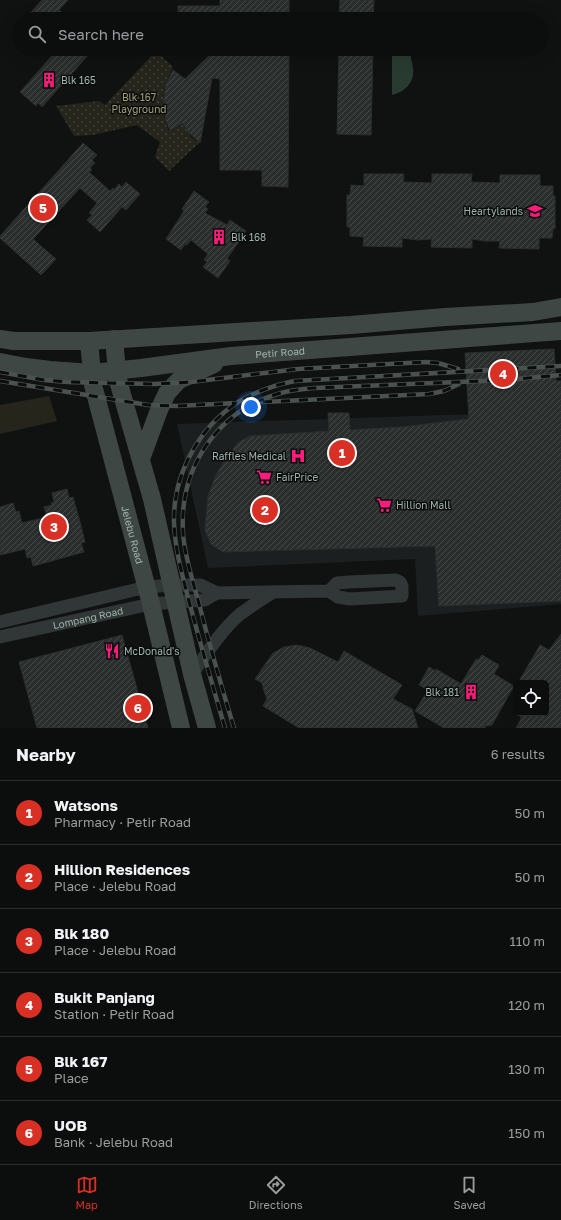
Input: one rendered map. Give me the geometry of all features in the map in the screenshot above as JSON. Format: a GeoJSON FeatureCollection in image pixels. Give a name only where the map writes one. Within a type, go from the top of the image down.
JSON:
{"type":"FeatureCollection","features":[{"type":"Feature","properties":{"kind":"main road"},"geometry":{"type":"LineString","coordinates":[[0,339],[14,341],[90,340],[344,326],[444,317],[533,312],[561,307]]}},
{"type":"Feature","properties":{"kind":"main road"},"geometry":{"type":"LineString","coordinates":[[533,312],[548,318],[551,327],[556,332]]}},
{"type":"Feature","properties":{"kind":"main road"},"geometry":{"type":"LineString","coordinates":[[141,459],[166,394],[179,380],[234,356],[225,339],[226,332]]}},
{"type":"Feature","properties":{"kind":"main road","name":"Petir Road"},"geometry":{"type":"LineString","coordinates":[[0,362],[44,369],[92,373],[234,356],[556,332]]}},
{"type":"Feature","properties":{"kind":"main road"},"geometry":{"type":"LineString","coordinates":[[114,339],[119,384],[141,459],[192,674],[207,728]]}},
{"type":"Feature","properties":{"kind":"main road","name":"Jelebu Road"},"geometry":{"type":"LineString","coordinates":[[90,340],[93,385],[149,595],[182,728]]}},
{"type":"Feature","properties":{"kind":"street"},"geometry":{"type":"LineString","coordinates":[[192,674],[217,638],[240,615],[273,592],[329,590],[337,583],[396,580],[400,582],[402,586],[402,596],[350,599],[338,597],[329,590]]}},
{"type":"Feature","properties":{"kind":"street","name":"Lompang Road"},"geometry":{"type":"LineString","coordinates":[[0,622],[149,595],[174,593],[200,585],[217,593],[273,592]]}},
{"type":"Feature","properties":{"kind":"street","name":"Lompang Road"},"geometry":{"type":"LineString","coordinates":[[0,637],[149,595]]}},
{"type":"Feature","properties":{"kind":"shaded area"},"geometry":{"type":"Polygon","coordinates":[[[392,56],[411,56],[413,73],[411,82],[405,89],[392,95],[392,56]]]}},
{"type":"Feature","properties":{"kind":"shaded area","name":"Hillion Mall"},"geometry":{"type":"Polygon","coordinates":[[[561,411],[561,604],[418,616],[415,559],[208,568],[177,424],[561,411]]]}},
{"type":"Feature","properties":{"kind":"green space","name":"Blk 167 Playground"},"geometry":{"type":"Polygon","coordinates":[[[151,56],[161,56],[173,67],[166,83],[163,99],[164,115],[169,131],[183,124],[191,137],[199,143],[169,171],[155,157],[160,142],[137,125],[93,135],[74,136],[56,106],[99,101],[105,105],[151,56]]]}},
{"type":"Feature","properties":{"kind":"green space"},"geometry":{"type":"Polygon","coordinates":[[[49,396],[57,421],[0,434],[0,405],[49,396]]]}},
{"type":"Feature","properties":{"kind":"building"},"geometry":{"type":"Polygon","coordinates":[[[42,0],[68,0],[59,10],[61,12],[31,12],[42,0]]]}},
{"type":"Feature","properties":{"kind":"building"},"geometry":{"type":"Polygon","coordinates":[[[220,0],[289,0],[289,12],[178,12],[178,6],[220,6],[220,0]]]}},
{"type":"Feature","properties":{"kind":"building"},"geometry":{"type":"Polygon","coordinates":[[[340,0],[374,0],[373,12],[339,12],[340,0]]]}},
{"type":"Feature","properties":{"kind":"building","name":"Blk 165"},"geometry":{"type":"Polygon","coordinates":[[[52,56],[87,56],[42,107],[38,103],[36,106],[20,92],[52,56]]]}},
{"type":"Feature","properties":{"kind":"building"},"geometry":{"type":"Polygon","coordinates":[[[209,56],[289,56],[288,187],[262,186],[262,170],[220,170],[220,79],[212,78],[200,143],[188,132],[183,123],[170,130],[166,121],[163,105],[166,84],[173,70],[185,79],[209,56]]]}},
{"type":"Feature","properties":{"kind":"building"},"geometry":{"type":"Polygon","coordinates":[[[339,56],[373,56],[371,135],[337,134],[339,56]]]}},
{"type":"Feature","properties":{"kind":"building"},"geometry":{"type":"Polygon","coordinates":[[[83,143],[97,155],[92,160],[95,163],[90,168],[92,170],[89,172],[110,191],[113,188],[114,190],[119,184],[122,187],[126,182],[140,194],[126,210],[122,207],[100,232],[87,220],[92,215],[89,213],[97,203],[80,188],[33,239],[56,259],[41,275],[0,238],[0,236],[83,143]]]}},
{"type":"Feature","properties":{"kind":"building"},"geometry":{"type":"Polygon","coordinates":[[[364,174],[404,174],[403,182],[432,183],[432,174],[472,174],[471,182],[500,183],[500,175],[540,175],[540,186],[553,186],[553,196],[555,196],[555,229],[553,228],[552,238],[539,238],[539,249],[499,248],[500,241],[472,239],[472,248],[431,247],[432,239],[417,240],[402,238],[402,247],[363,246],[364,237],[350,236],[350,227],[347,227],[347,195],[350,195],[351,185],[364,186],[364,174]]]}},
{"type":"Feature","properties":{"kind":"building","name":"Blk 168"},"geometry":{"type":"Polygon","coordinates":[[[194,191],[209,202],[205,207],[208,209],[205,213],[227,225],[230,220],[246,231],[227,259],[230,261],[218,278],[203,267],[207,262],[204,260],[208,254],[191,240],[187,245],[185,244],[181,250],[166,239],[184,211],[182,209],[194,191]]]}},
{"type":"Feature","properties":{"kind":"building","name":"Hillion Mall"},"geometry":{"type":"Polygon","coordinates":[[[554,349],[556,381],[561,381],[561,601],[439,606],[435,546],[223,552],[211,544],[205,530],[208,496],[216,475],[228,455],[239,442],[250,436],[329,431],[328,413],[349,413],[350,430],[402,427],[469,419],[465,353],[554,349]]]}},
{"type":"Feature","properties":{"kind":"building"},"geometry":{"type":"Polygon","coordinates":[[[67,489],[69,498],[73,497],[80,522],[85,542],[81,543],[84,552],[33,566],[31,557],[27,558],[25,549],[0,555],[0,507],[13,503],[16,512],[19,511],[22,523],[47,517],[44,507],[52,505],[51,503],[54,502],[52,493],[67,489]]]}},
{"type":"Feature","properties":{"kind":"building"},"geometry":{"type":"Polygon","coordinates":[[[561,634],[561,728],[516,728],[521,719],[520,716],[549,716],[549,680],[520,680],[540,645],[549,650],[561,634]]]}},
{"type":"Feature","properties":{"kind":"building"},"geometry":{"type":"Polygon","coordinates":[[[122,635],[148,728],[37,728],[19,662],[122,635]]]}},
{"type":"Feature","properties":{"kind":"building"},"geometry":{"type":"Polygon","coordinates":[[[297,645],[310,648],[338,662],[344,651],[402,685],[393,699],[412,709],[418,728],[299,728],[263,706],[267,699],[262,683],[255,679],[273,653],[284,647],[297,645]]]}},
{"type":"Feature","properties":{"kind":"building","name":"Blk 181"},"geometry":{"type":"Polygon","coordinates":[[[482,655],[499,665],[494,674],[513,685],[492,725],[485,726],[485,728],[444,728],[415,711],[428,690],[419,685],[429,667],[435,671],[436,669],[461,684],[476,659],[478,660],[482,655]]]}},
{"type":"Feature","properties":{"kind":"railway"},"geometry":{"type":"LineString","coordinates":[[0,372],[44,380],[67,382],[154,384],[191,382],[298,369],[426,362],[438,363],[458,369]]}},
{"type":"Feature","properties":{"kind":"railway"},"geometry":{"type":"LineString","coordinates":[[225,728],[182,575],[174,522],[175,503],[185,466],[194,448],[218,418],[249,396],[272,387],[295,381],[561,366]]}},
{"type":"Feature","properties":{"kind":"railway"},"geometry":{"type":"LineString","coordinates":[[234,728],[189,566],[183,532],[183,508],[188,485],[196,464],[207,444],[221,427],[239,413],[259,401],[293,390],[506,380],[561,375]]}},
{"type":"Feature","properties":{"kind":"railway"},"geometry":{"type":"LineString","coordinates":[[0,381],[148,405],[177,406],[237,403]]}},
{"type":"Feature","properties":{"kind":"railway"},"geometry":{"type":"LineString","coordinates":[[263,402],[429,394],[444,391],[459,384]]}},
{"type":"Feature","properties":{"kind":"place","name":"Blk 165"},"geometry":{"type":"Point","coordinates":[49,80]}},
{"type":"Feature","properties":{"kind":"place","name":"Blk 167"},"geometry":{"type":"Point","coordinates":[43,208]}},
{"type":"Feature","properties":{"kind":"place","name":"Heartylands"},"geometry":{"type":"Point","coordinates":[535,211]}},
{"type":"Feature","properties":{"kind":"place","name":"Blk 168"},"geometry":{"type":"Point","coordinates":[219,237]}},
{"type":"Feature","properties":{"kind":"place","name":"Bukit Panjang"},"geometry":{"type":"Point","coordinates":[503,374]}},
{"type":"Feature","properties":{"kind":"place","name":"Watsons"},"geometry":{"type":"Point","coordinates":[342,453]}},
{"type":"Feature","properties":{"kind":"place","name":"Raffles Medical"},"geometry":{"type":"Point","coordinates":[298,456]}},
{"type":"Feature","properties":{"kind":"place","name":"FairPrice"},"geometry":{"type":"Point","coordinates":[264,477]}},
{"type":"Feature","properties":{"kind":"place","name":"Hillion Mall"},"geometry":{"type":"Point","coordinates":[384,505]}},
{"type":"Feature","properties":{"kind":"place","name":"Hillion Residences"},"geometry":{"type":"Point","coordinates":[265,510]}},
{"type":"Feature","properties":{"kind":"place","name":"Blk 180"},"geometry":{"type":"Point","coordinates":[54,527]}},
{"type":"Feature","properties":{"kind":"place","name":"McDonald's"},"geometry":{"type":"Point","coordinates":[112,651]}},
{"type":"Feature","properties":{"kind":"place","name":"Blk 181"},"geometry":{"type":"Point","coordinates":[471,692]}},
{"type":"Feature","properties":{"kind":"place","name":"UOB"},"geometry":{"type":"Point","coordinates":[138,708]}}]}
